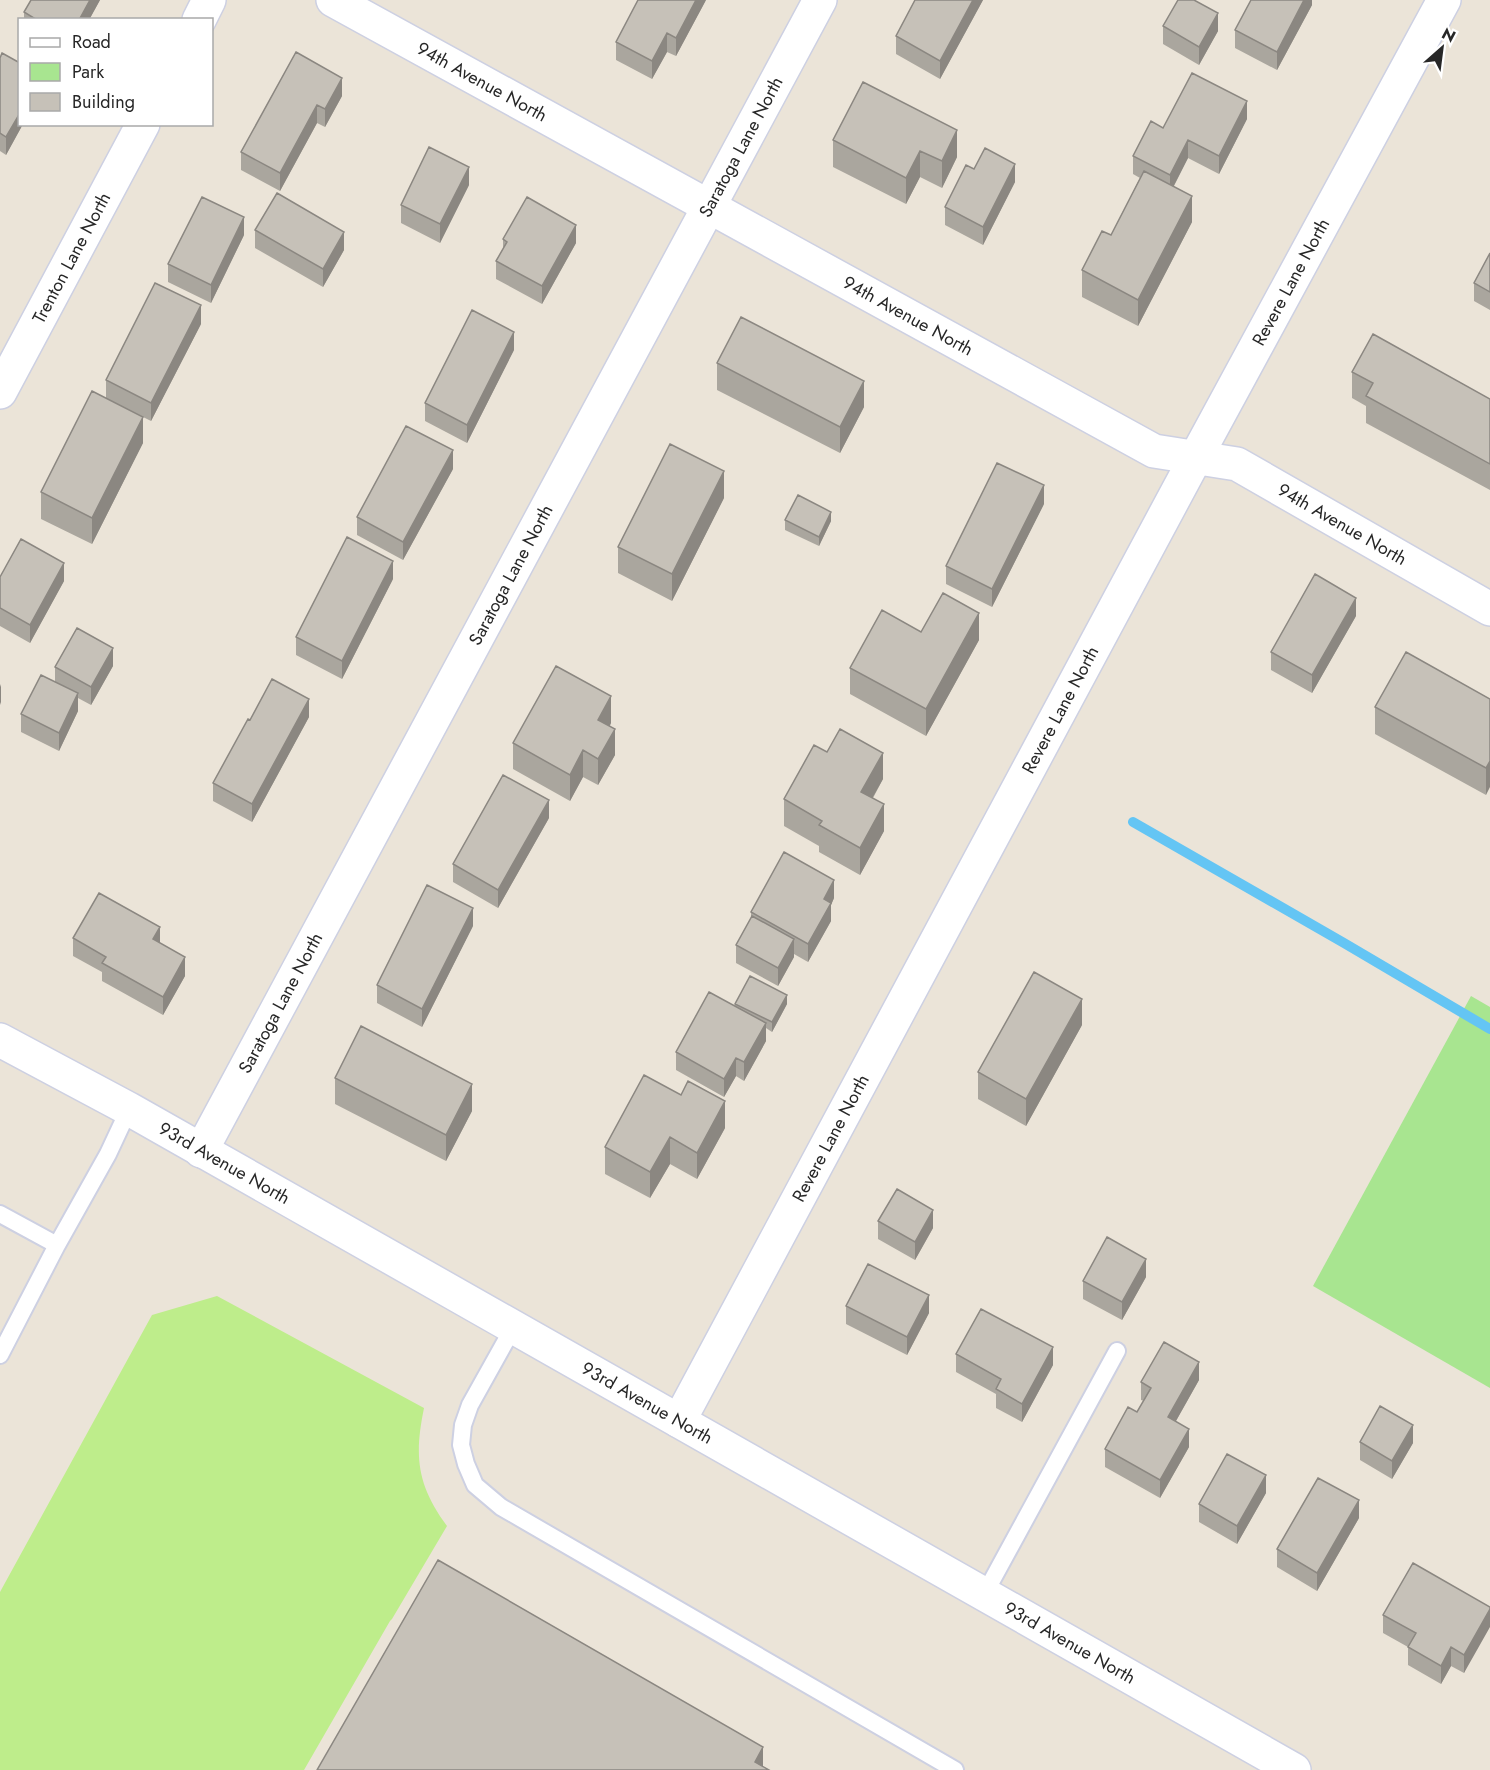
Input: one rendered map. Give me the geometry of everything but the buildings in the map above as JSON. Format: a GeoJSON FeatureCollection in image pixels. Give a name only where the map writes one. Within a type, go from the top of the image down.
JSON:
{"type":"FeatureCollection","features":[{"type":"Feature","properties":{"kind":"street"},"geometry":{"type":"LineString","coordinates":[[200,18],[209,0]]}},
{"type":"Feature","properties":{"kind":"street","name":"94th Avenue North"},"geometry":{"type":"LineString","coordinates":[[333,0],[1154,451],[1237,464],[1490,609]]}},
{"type":"Feature","properties":{"kind":"street","name":"Saratoga Lane North"},"geometry":{"type":"LineString","coordinates":[[201,1151],[820,0]]}},
{"type":"Feature","properties":{"kind":"street","name":"Revere Lane North"},"geometry":{"type":"LineString","coordinates":[[679,1421],[1444,0]]}},
{"type":"Feature","properties":{"kind":"street","name":"Trenton Lane North"},"geometry":{"type":"LineString","coordinates":[[0,392],[142,126]]}},
{"type":"Feature","properties":{"kind":"street","name":"93rd Avenue North"},"geometry":{"type":"LineString","coordinates":[[0,1040],[129,1109],[1294,1770]]}},
{"type":"Feature","properties":{"kind":"lane"},"geometry":{"type":"LineString","coordinates":[[0,1355],[57,1245],[108,1154],[129,1109]]}},
{"type":"Feature","properties":{"kind":"lane"},"geometry":{"type":"LineString","coordinates":[[0,1214],[57,1245]]}},
{"type":"Feature","properties":{"kind":"lane"},"geometry":{"type":"LineString","coordinates":[[513,1328],[470,1405],[463,1425],[461,1445],[475,1485],[501,1507],[955,1770]]}},
{"type":"Feature","properties":{"kind":"lane"},"geometry":{"type":"LineString","coordinates":[[984,1595],[1117,1351]]}},
{"type":"Feature","properties":{"kind":"green space"},"geometry":{"type":"Polygon","coordinates":[[[1471,996],[1490,1007],[1490,1388],[1313,1286],[1471,996]]]}},
{"type":"Feature","properties":{"kind":"green space"},"geometry":{"type":"Polygon","coordinates":[[[217,1296],[424,1408],[419,1441],[421,1470],[429,1497],[447,1526],[304,1770],[0,1770],[0,1592],[152,1315],[217,1296]]]}},
{"type":"Feature","properties":{"kind":"waterway"},"geometry":{"type":"LineString","coordinates":[[1133,822],[1490,1029]]}}]}
